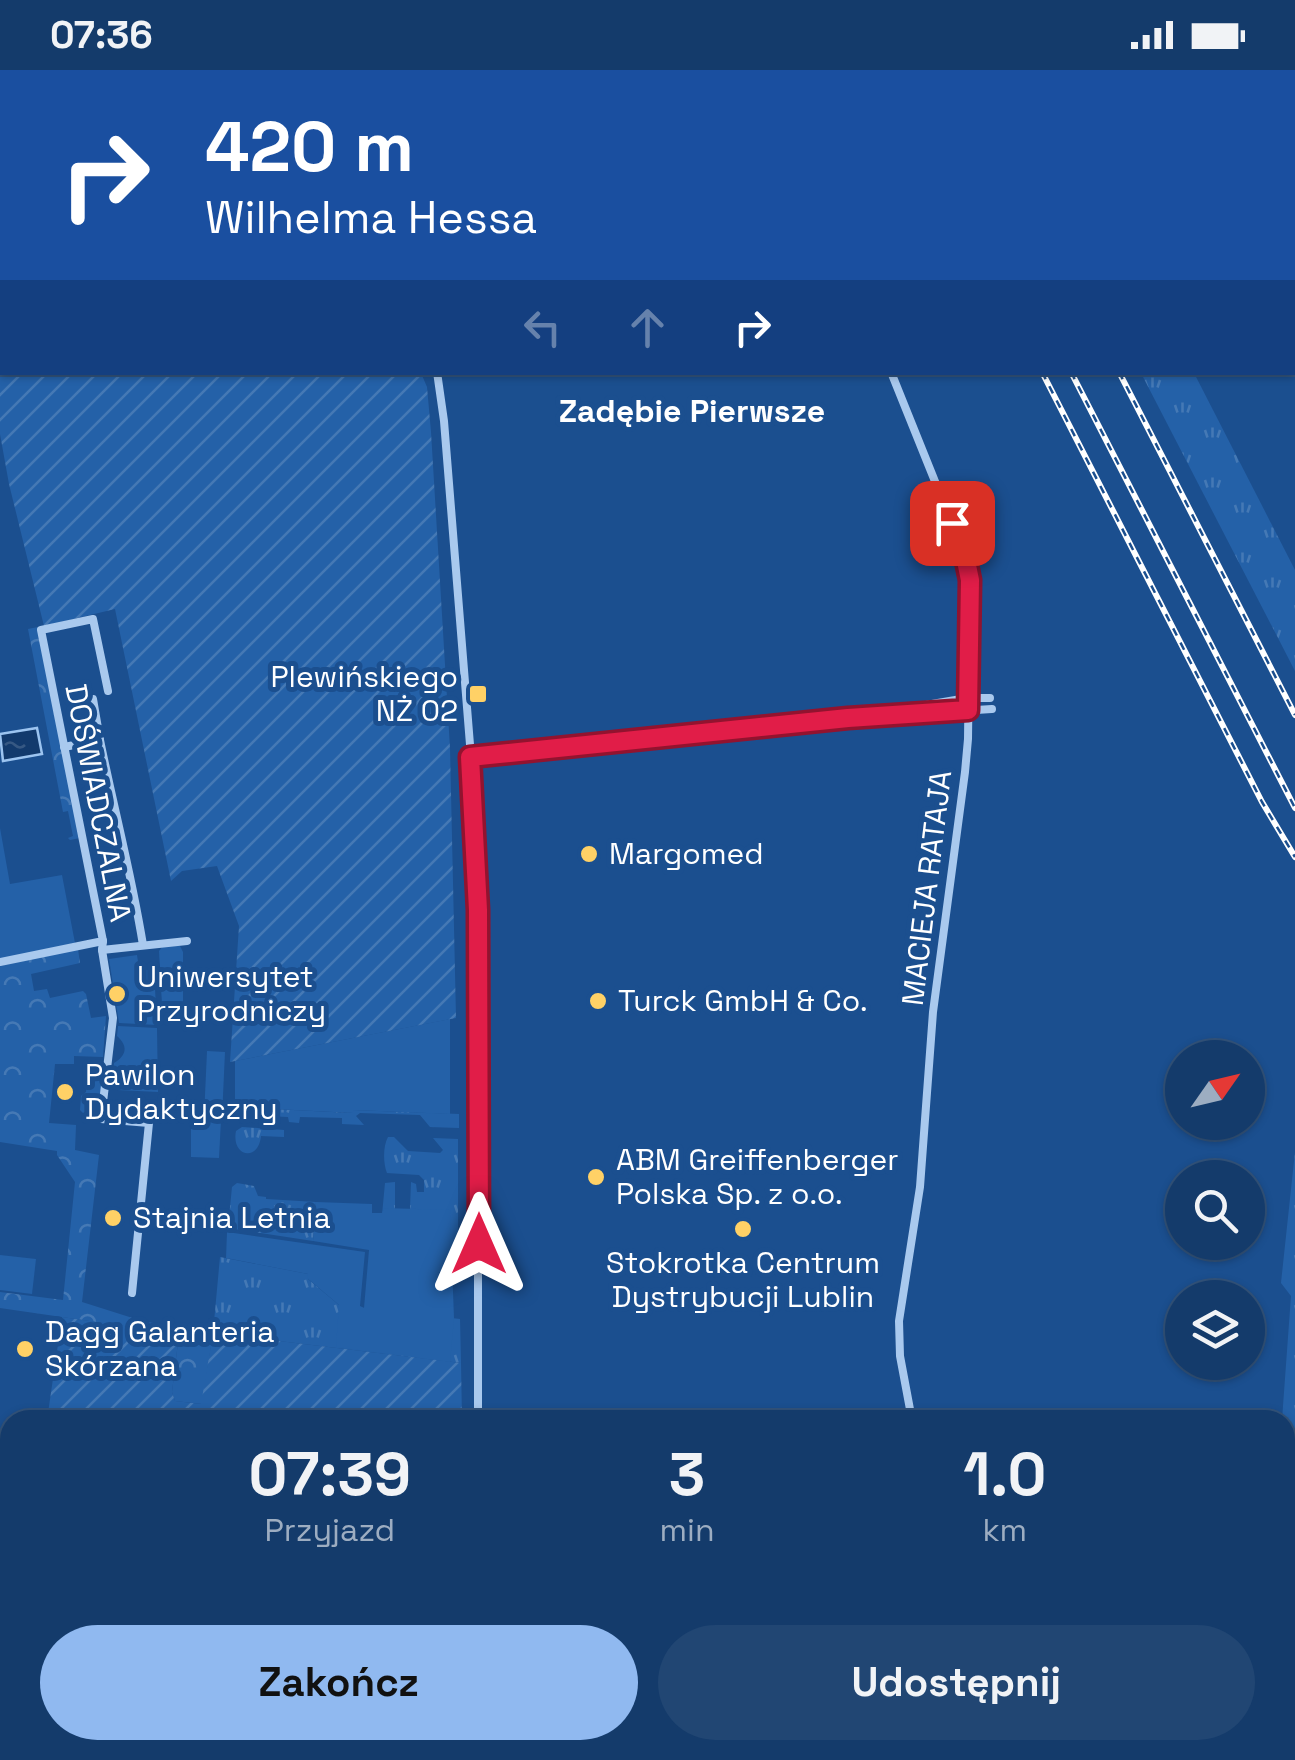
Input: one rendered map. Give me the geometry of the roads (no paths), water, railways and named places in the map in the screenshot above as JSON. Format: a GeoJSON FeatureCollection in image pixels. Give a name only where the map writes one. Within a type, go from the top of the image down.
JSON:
{"type":"FeatureCollection","features":[{"type":"Feature","properties":{"kind":"street"},"geometry":{"type":"LineString","coordinates":[[438,375],[470,757],[478,910],[478,1410]]}},
{"type":"Feature","properties":{"kind":"street","name":"MACIEJA RATAJA"},"geometry":{"type":"LineString","coordinates":[[892,375],[965,556],[970,580],[965,772],[933,1012],[920,1187],[900,1320],[900,1356],[910,1410]]}},
{"type":"Feature","properties":{"kind":"street","name":"DOŚWIADCZALNA"},"geometry":{"type":"LineString","coordinates":[[0,962],[102,945],[41,630],[93,618],[108,690]]}},
{"type":"Feature","properties":{"kind":"street"},"geometry":{"type":"LineString","coordinates":[[848,718],[967,698],[990,698]]}},
{"type":"Feature","properties":{"kind":"street"},"geometry":{"type":"LineString","coordinates":[[93,699],[144,945]]}},
{"type":"Feature","properties":{"kind":"street"},"geometry":{"type":"LineString","coordinates":[[470,757],[848,718],[992,709]]}},
{"type":"Feature","properties":{"kind":"street"},"geometry":{"type":"LineString","coordinates":[[64,747],[100,740]]}},
{"type":"Feature","properties":{"kind":"street"},"geometry":{"type":"LineString","coordinates":[[132,1294],[149,1123],[101,1119],[113,1018],[102,945],[186,942]]}},
{"type":"Feature","properties":{"kind":"water"},"geometry":{"type":"Polygon","coordinates":[[[37,728],[42,754],[3,761],[0,734],[37,728]]]}},
{"type":"Feature","properties":{"kind":"railway"},"geometry":{"type":"LineString","coordinates":[[1044,375],[1262,802],[1295,857]]}},
{"type":"Feature","properties":{"kind":"railway"},"geometry":{"type":"LineString","coordinates":[[1073,375],[1295,808]]}},
{"type":"Feature","properties":{"kind":"railway"},"geometry":{"type":"LineString","coordinates":[[1121,375],[1295,715]]}},
{"type":"Feature","properties":{"kind":"place","name":"Plewińskiego NŻ 02"},"geometry":{"type":"Point","coordinates":[478,694]}},
{"type":"Feature","properties":{"kind":"place","name":"Margomed"},"geometry":{"type":"Point","coordinates":[589,854]}},
{"type":"Feature","properties":{"kind":"place","name":"Uniwersytet Przyrodniczy"},"geometry":{"type":"Point","coordinates":[117,994]}},
{"type":"Feature","properties":{"kind":"place","name":"Turck GmbH & Co."},"geometry":{"type":"Point","coordinates":[598,1001]}},
{"type":"Feature","properties":{"kind":"place","name":"Pawilon Dydaktyczny"},"geometry":{"type":"Point","coordinates":[65,1092]}},
{"type":"Feature","properties":{"kind":"place","name":"ABM Greiffenberger Polska Sp. z o.o."},"geometry":{"type":"Point","coordinates":[596,1177]}},
{"type":"Feature","properties":{"kind":"place","name":"Stajnia Letnia"},"geometry":{"type":"Point","coordinates":[113,1218]}},
{"type":"Feature","properties":{"kind":"place","name":"Stokrotka Centrum Dystrybucji Lublin"},"geometry":{"type":"Point","coordinates":[743,1229]}},
{"type":"Feature","properties":{"kind":"place","name":"Dagg Galanteria Skórzana"},"geometry":{"type":"Point","coordinates":[25,1349]}},
{"type":"Feature","properties":{"kind":"district","name":"Zadębie Pierwsze"},"geometry":{"type":"Point","coordinates":[692,411]}}]}
